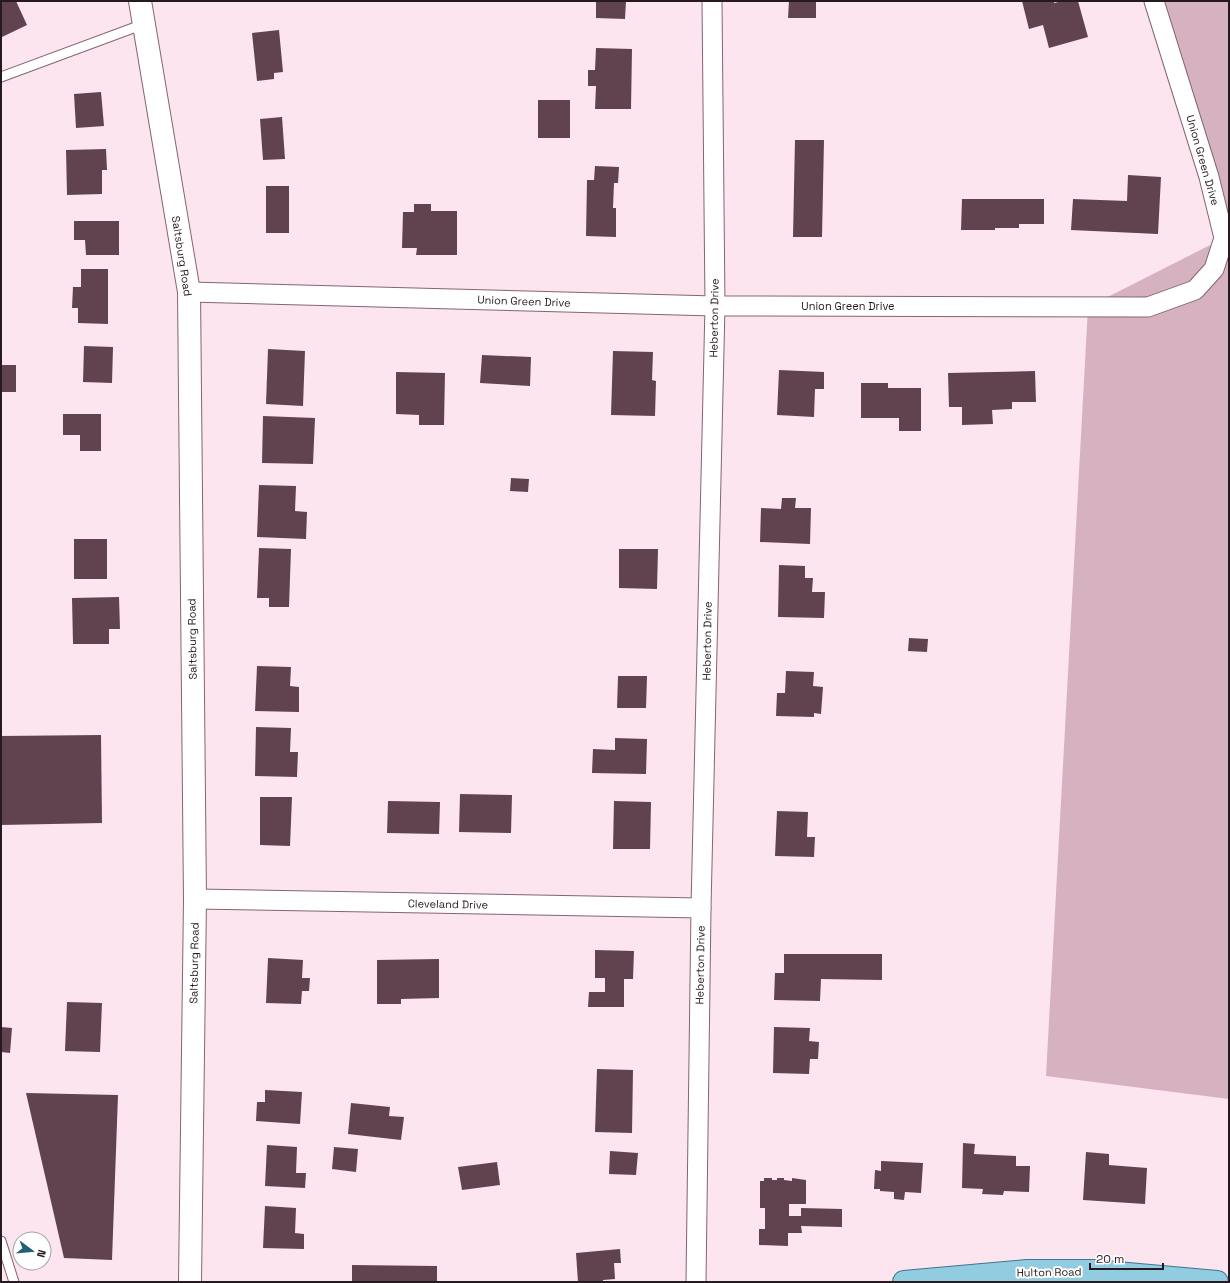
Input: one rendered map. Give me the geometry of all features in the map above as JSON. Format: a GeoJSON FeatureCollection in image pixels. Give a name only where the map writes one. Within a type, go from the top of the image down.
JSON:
{"type":"FeatureCollection","features":[{"type":"Feature","properties":{"kind":"main road","name":"Saltsburg Road"},"geometry":{"type":"LineString","coordinates":[[140,1],[189,292],[195,899],[190,1282]]}},
{"type":"Feature","properties":{"kind":"main road","name":"Hulton Road"},"geometry":{"type":"LineString","coordinates":[[904,1282],[1027,1271],[1094,1271],[1217,1282]]}},
{"type":"Feature","properties":{"kind":"street","name":"Heberton Drive"},"geometry":{"type":"LineString","coordinates":[[696,1282],[701,908],[715,306],[712,1]]}},
{"type":"Feature","properties":{"kind":"street","name":"Union Green Drive"},"geometry":{"type":"LineString","coordinates":[[189,292],[715,306],[1148,307],[1195,290],[1214,269],[1224,238],[1209,177],[1154,1]]}},
{"type":"Feature","properties":{"kind":"street","name":"Cleveland Drive"},"geometry":{"type":"LineString","coordinates":[[195,899],[701,908]]}},
{"type":"Feature","properties":{"kind":"lane"},"geometry":{"type":"LineString","coordinates":[[1,78],[144,24]]}},
{"type":"Feature","properties":{"kind":"lane"},"geometry":{"type":"LineString","coordinates":[[1,1241],[14,1282]]}},
{"type":"Feature","properties":{"kind":"shaded area"},"geometry":{"type":"Polygon","coordinates":[[[1152,1],[1229,1],[1229,1099],[1046,1076],[1088,307],[1224,238],[1152,1]]]}},
{"type":"Feature","properties":{"kind":"building"},"geometry":{"type":"Polygon","coordinates":[[[1,1],[16,1],[27,25],[2,37],[1,1]]]}},
{"type":"Feature","properties":{"kind":"building"},"geometry":{"type":"Polygon","coordinates":[[[596,1],[626,1],[625,19],[596,18],[596,1]]]}},
{"type":"Feature","properties":{"kind":"building"},"geometry":{"type":"Polygon","coordinates":[[[789,1],[816,1],[816,18],[788,18],[789,1]]]}},
{"type":"Feature","properties":{"kind":"building"},"geometry":{"type":"Polygon","coordinates":[[[1022,1],[1054,1],[1054,3],[1063,1],[1078,1],[1088,37],[1049,48],[1043,25],[1029,29],[1022,1]]]}},
{"type":"Feature","properties":{"kind":"building"},"geometry":{"type":"Polygon","coordinates":[[[279,30],[283,72],[274,73],[274,79],[257,81],[252,33],[279,30]]]}},
{"type":"Feature","properties":{"kind":"building"},"geometry":{"type":"Polygon","coordinates":[[[596,48],[632,49],[631,109],[595,109],[596,86],[588,86],[588,70],[595,70],[596,48]]]}},
{"type":"Feature","properties":{"kind":"building"},"geometry":{"type":"Polygon","coordinates":[[[101,92],[104,126],[76,128],[74,94],[101,92]]]}},
{"type":"Feature","properties":{"kind":"building"},"geometry":{"type":"Polygon","coordinates":[[[538,100],[570,100],[570,138],[538,138],[538,100]]]}},
{"type":"Feature","properties":{"kind":"building"},"geometry":{"type":"Polygon","coordinates":[[[282,117],[285,159],[263,160],[260,119],[282,117]]]}},
{"type":"Feature","properties":{"kind":"building"},"geometry":{"type":"Polygon","coordinates":[[[795,140],[824,140],[822,237],[793,237],[795,140]]]}},
{"type":"Feature","properties":{"kind":"building"},"geometry":{"type":"Polygon","coordinates":[[[106,149],[107,170],[102,170],[102,194],[67,195],[66,150],[106,149]]]}},
{"type":"Feature","properties":{"kind":"building"},"geometry":{"type":"Polygon","coordinates":[[[595,166],[619,167],[618,183],[614,183],[613,208],[616,208],[616,237],[586,236],[587,180],[594,180],[595,166]]]}},
{"type":"Feature","properties":{"kind":"building"},"geometry":{"type":"Polygon","coordinates":[[[1128,175],[1161,177],[1158,234],[1071,230],[1073,199],[1127,201],[1128,175]]]}},
{"type":"Feature","properties":{"kind":"building"},"geometry":{"type":"Polygon","coordinates":[[[266,186],[289,186],[289,233],[266,233],[266,186]]]}},
{"type":"Feature","properties":{"kind":"building"},"geometry":{"type":"Polygon","coordinates":[[[962,199],[1044,199],[1044,224],[1019,224],[1019,228],[995,228],[995,230],[961,230],[962,199]]]}},
{"type":"Feature","properties":{"kind":"building"},"geometry":{"type":"Polygon","coordinates":[[[414,204],[431,204],[431,211],[457,211],[457,255],[416,255],[417,248],[402,248],[403,212],[414,212],[414,204]]]}},
{"type":"Feature","properties":{"kind":"building"},"geometry":{"type":"Polygon","coordinates":[[[74,221],[119,221],[119,255],[86,255],[85,240],[74,240],[74,221]]]}},
{"type":"Feature","properties":{"kind":"building"},"geometry":{"type":"Polygon","coordinates":[[[81,269],[108,269],[108,324],[78,323],[78,308],[72,308],[73,287],[81,287],[81,269]]]}},
{"type":"Feature","properties":{"kind":"building"},"geometry":{"type":"Polygon","coordinates":[[[84,346],[113,347],[112,383],[83,382],[84,346]]]}},
{"type":"Feature","properties":{"kind":"building"},"geometry":{"type":"Polygon","coordinates":[[[268,349],[305,351],[303,406],[266,404],[268,349]]]}},
{"type":"Feature","properties":{"kind":"building"},"geometry":{"type":"Polygon","coordinates":[[[613,351],[653,352],[652,380],[656,381],[655,416],[611,415],[613,351]]]}},
{"type":"Feature","properties":{"kind":"building"},"geometry":{"type":"Polygon","coordinates":[[[482,355],[531,357],[530,386],[480,383],[482,355]]]}},
{"type":"Feature","properties":{"kind":"building"},"geometry":{"type":"Polygon","coordinates":[[[1,365],[16,365],[16,392],[1,392],[1,365]]]}},
{"type":"Feature","properties":{"kind":"building"},"geometry":{"type":"Polygon","coordinates":[[[779,370],[824,372],[824,389],[815,389],[814,417],[777,415],[779,370]]]}},
{"type":"Feature","properties":{"kind":"building"},"geometry":{"type":"Polygon","coordinates":[[[1035,371],[1036,402],[1012,402],[1012,409],[992,410],[993,424],[962,425],[962,407],[949,407],[948,373],[1035,371]]]}},
{"type":"Feature","properties":{"kind":"building"},"geometry":{"type":"Polygon","coordinates":[[[396,372],[445,373],[444,425],[419,425],[419,415],[396,414],[396,372]]]}},
{"type":"Feature","properties":{"kind":"building"},"geometry":{"type":"Polygon","coordinates":[[[861,383],[888,383],[888,388],[921,388],[921,431],[899,431],[899,418],[861,418],[861,383]]]}},
{"type":"Feature","properties":{"kind":"building"},"geometry":{"type":"Polygon","coordinates":[[[63,414],[101,414],[101,451],[80,451],[80,435],[63,435],[63,414]]]}},
{"type":"Feature","properties":{"kind":"building"},"geometry":{"type":"Polygon","coordinates":[[[263,416],[315,418],[313,464],[262,463],[263,416]]]}},
{"type":"Feature","properties":{"kind":"building"},"geometry":{"type":"Polygon","coordinates":[[[511,478],[529,479],[528,492],[510,491],[511,478]]]}},
{"type":"Feature","properties":{"kind":"building"},"geometry":{"type":"Polygon","coordinates":[[[259,485],[296,486],[295,511],[307,512],[306,539],[257,537],[259,485]]]}},
{"type":"Feature","properties":{"kind":"building"},"geometry":{"type":"Polygon","coordinates":[[[782,498],[796,498],[795,508],[811,508],[810,544],[760,542],[761,508],[781,509],[782,498]]]}},
{"type":"Feature","properties":{"kind":"building"},"geometry":{"type":"Polygon","coordinates":[[[74,539],[107,539],[107,579],[74,579],[74,539]]]}},
{"type":"Feature","properties":{"kind":"building"},"geometry":{"type":"Polygon","coordinates":[[[259,548],[291,549],[289,607],[269,607],[269,598],[257,598],[259,548]]]}},
{"type":"Feature","properties":{"kind":"building"},"geometry":{"type":"Polygon","coordinates":[[[619,549],[658,549],[657,589],[619,588],[619,549]]]}},
{"type":"Feature","properties":{"kind":"building"},"geometry":{"type":"Polygon","coordinates":[[[779,565],[805,566],[805,578],[813,578],[812,592],[825,592],[824,618],[778,617],[779,565]]]}},
{"type":"Feature","properties":{"kind":"building"},"geometry":{"type":"Polygon","coordinates":[[[119,597],[120,629],[109,629],[109,644],[73,644],[72,598],[119,597]]]}},
{"type":"Feature","properties":{"kind":"building"},"geometry":{"type":"Polygon","coordinates":[[[909,638],[928,639],[927,652],[908,651],[909,638]]]}},
{"type":"Feature","properties":{"kind":"building"},"geometry":{"type":"Polygon","coordinates":[[[257,666],[291,667],[290,686],[299,687],[299,712],[255,711],[257,666]]]}},
{"type":"Feature","properties":{"kind":"building"},"geometry":{"type":"Polygon","coordinates":[[[786,671],[814,672],[813,686],[823,687],[821,714],[814,713],[814,717],[776,716],[777,693],[785,693],[786,671]]]}},
{"type":"Feature","properties":{"kind":"building"},"geometry":{"type":"Polygon","coordinates":[[[618,676],[647,676],[646,708],[617,708],[618,676]]]}},
{"type":"Feature","properties":{"kind":"building"},"geometry":{"type":"Polygon","coordinates":[[[256,727],[291,728],[290,752],[298,752],[297,777],[255,776],[256,727]]]}},
{"type":"Feature","properties":{"kind":"building"},"geometry":{"type":"Polygon","coordinates":[[[101,735],[102,823],[1,825],[1,736],[101,735]]]}},
{"type":"Feature","properties":{"kind":"building"},"geometry":{"type":"Polygon","coordinates":[[[615,738],[647,739],[646,774],[592,773],[593,749],[615,750],[615,738]]]}},
{"type":"Feature","properties":{"kind":"building"},"geometry":{"type":"Polygon","coordinates":[[[460,794],[512,795],[511,833],[459,832],[460,794]]]}},
{"type":"Feature","properties":{"kind":"building"},"geometry":{"type":"Polygon","coordinates":[[[260,797],[292,797],[290,846],[260,845],[260,797]]]}},
{"type":"Feature","properties":{"kind":"building"},"geometry":{"type":"Polygon","coordinates":[[[388,801],[440,802],[439,834],[387,833],[388,801]]]}},
{"type":"Feature","properties":{"kind":"building"},"geometry":{"type":"Polygon","coordinates":[[[614,801],[651,802],[650,849],[613,849],[614,801]]]}},
{"type":"Feature","properties":{"kind":"building"},"geometry":{"type":"Polygon","coordinates":[[[777,811],[808,812],[807,837],[815,837],[814,857],[775,856],[777,811]]]}},
{"type":"Feature","properties":{"kind":"building"},"geometry":{"type":"Polygon","coordinates":[[[595,950],[634,951],[633,979],[624,979],[624,1007],[588,1007],[589,992],[605,992],[605,978],[595,978],[595,950]]]}},
{"type":"Feature","properties":{"kind":"building"},"geometry":{"type":"Polygon","coordinates":[[[784,954],[882,954],[882,980],[821,979],[820,1001],[774,1000],[775,973],[784,973],[784,954]]]}},
{"type":"Feature","properties":{"kind":"building"},"geometry":{"type":"Polygon","coordinates":[[[268,958],[303,960],[302,978],[310,978],[309,991],[302,991],[301,1004],[266,1003],[268,958]]]}},
{"type":"Feature","properties":{"kind":"building"},"geometry":{"type":"Polygon","coordinates":[[[439,959],[439,998],[401,999],[401,1004],[377,1004],[377,960],[439,959]]]}},
{"type":"Feature","properties":{"kind":"building"},"geometry":{"type":"Polygon","coordinates":[[[67,1002],[102,1003],[100,1052],[65,1051],[67,1002]]]}},
{"type":"Feature","properties":{"kind":"building"},"geometry":{"type":"Polygon","coordinates":[[[1,1027],[12,1028],[10,1053],[1,1052],[1,1027]]]}},
{"type":"Feature","properties":{"kind":"building"},"geometry":{"type":"Polygon","coordinates":[[[774,1027],[810,1028],[809,1041],[819,1042],[818,1059],[810,1059],[809,1074],[773,1073],[774,1027]]]}},
{"type":"Feature","properties":{"kind":"building"},"geometry":{"type":"Polygon","coordinates":[[[597,1069],[633,1070],[632,1133],[595,1132],[597,1069]]]}},
{"type":"Feature","properties":{"kind":"building"},"geometry":{"type":"Polygon","coordinates":[[[265,1090],[302,1092],[300,1124],[256,1121],[257,1102],[265,1102],[265,1090]]]}},
{"type":"Feature","properties":{"kind":"building"},"geometry":{"type":"Polygon","coordinates":[[[26,1093],[118,1095],[112,1260],[64,1258],[26,1093]]]}},
{"type":"Feature","properties":{"kind":"building"},"geometry":{"type":"Polygon","coordinates":[[[351,1103],[390,1107],[389,1116],[404,1117],[401,1140],[348,1134],[351,1103]]]}},
{"type":"Feature","properties":{"kind":"building"},"geometry":{"type":"Polygon","coordinates":[[[963,1143],[975,1144],[974,1154],[1016,1156],[1016,1166],[1030,1166],[1029,1192],[1004,1191],[1003,1195],[982,1194],[983,1189],[962,1188],[963,1143]]]}},
{"type":"Feature","properties":{"kind":"building"},"geometry":{"type":"Polygon","coordinates":[[[267,1145],[297,1147],[296,1173],[306,1173],[305,1188],[265,1186],[267,1145]]]}},
{"type":"Feature","properties":{"kind":"building"},"geometry":{"type":"Polygon","coordinates":[[[334,1147],[358,1149],[356,1172],[332,1169],[334,1147]]]}},
{"type":"Feature","properties":{"kind":"building"},"geometry":{"type":"Polygon","coordinates":[[[610,1151],[638,1153],[636,1175],[609,1174],[610,1151]]]}},
{"type":"Feature","properties":{"kind":"building"},"geometry":{"type":"Polygon","coordinates":[[[1086,1152],[1109,1154],[1109,1165],[1147,1168],[1145,1204],[1083,1200],[1086,1152]]]}},
{"type":"Feature","properties":{"kind":"building"},"geometry":{"type":"Polygon","coordinates":[[[881,1161],[923,1163],[921,1193],[905,1192],[904,1200],[894,1199],[894,1192],[874,1189],[875,1170],[881,1171],[881,1161]]]}},
{"type":"Feature","properties":{"kind":"building"},"geometry":{"type":"Polygon","coordinates":[[[497,1162],[500,1185],[462,1190],[458,1167],[497,1162]]]}},
{"type":"Feature","properties":{"kind":"building"},"geometry":{"type":"Polygon","coordinates":[[[764,1178],[772,1178],[772,1180],[777,1180],[777,1178],[784,1178],[784,1180],[792,1181],[792,1178],[806,1180],[806,1204],[789,1204],[789,1216],[801,1216],[801,1208],[842,1209],[842,1227],[801,1226],[802,1233],[788,1233],[788,1246],[759,1245],[759,1229],[765,1229],[765,1208],[760,1208],[760,1181],[764,1181],[764,1178]]]}},
{"type":"Feature","properties":{"kind":"building"},"geometry":{"type":"Polygon","coordinates":[[[265,1206],[296,1208],[295,1233],[304,1234],[304,1249],[263,1248],[265,1206]]]}},
{"type":"Feature","properties":{"kind":"building"},"geometry":{"type":"Polygon","coordinates":[[[620,1249],[621,1263],[614,1263],[615,1279],[603,1280],[603,1282],[578,1282],[576,1253],[620,1249]]]}},
{"type":"Feature","properties":{"kind":"building"},"geometry":{"type":"Polygon","coordinates":[[[352,1265],[437,1266],[437,1282],[352,1282],[352,1265]]]}}]}
